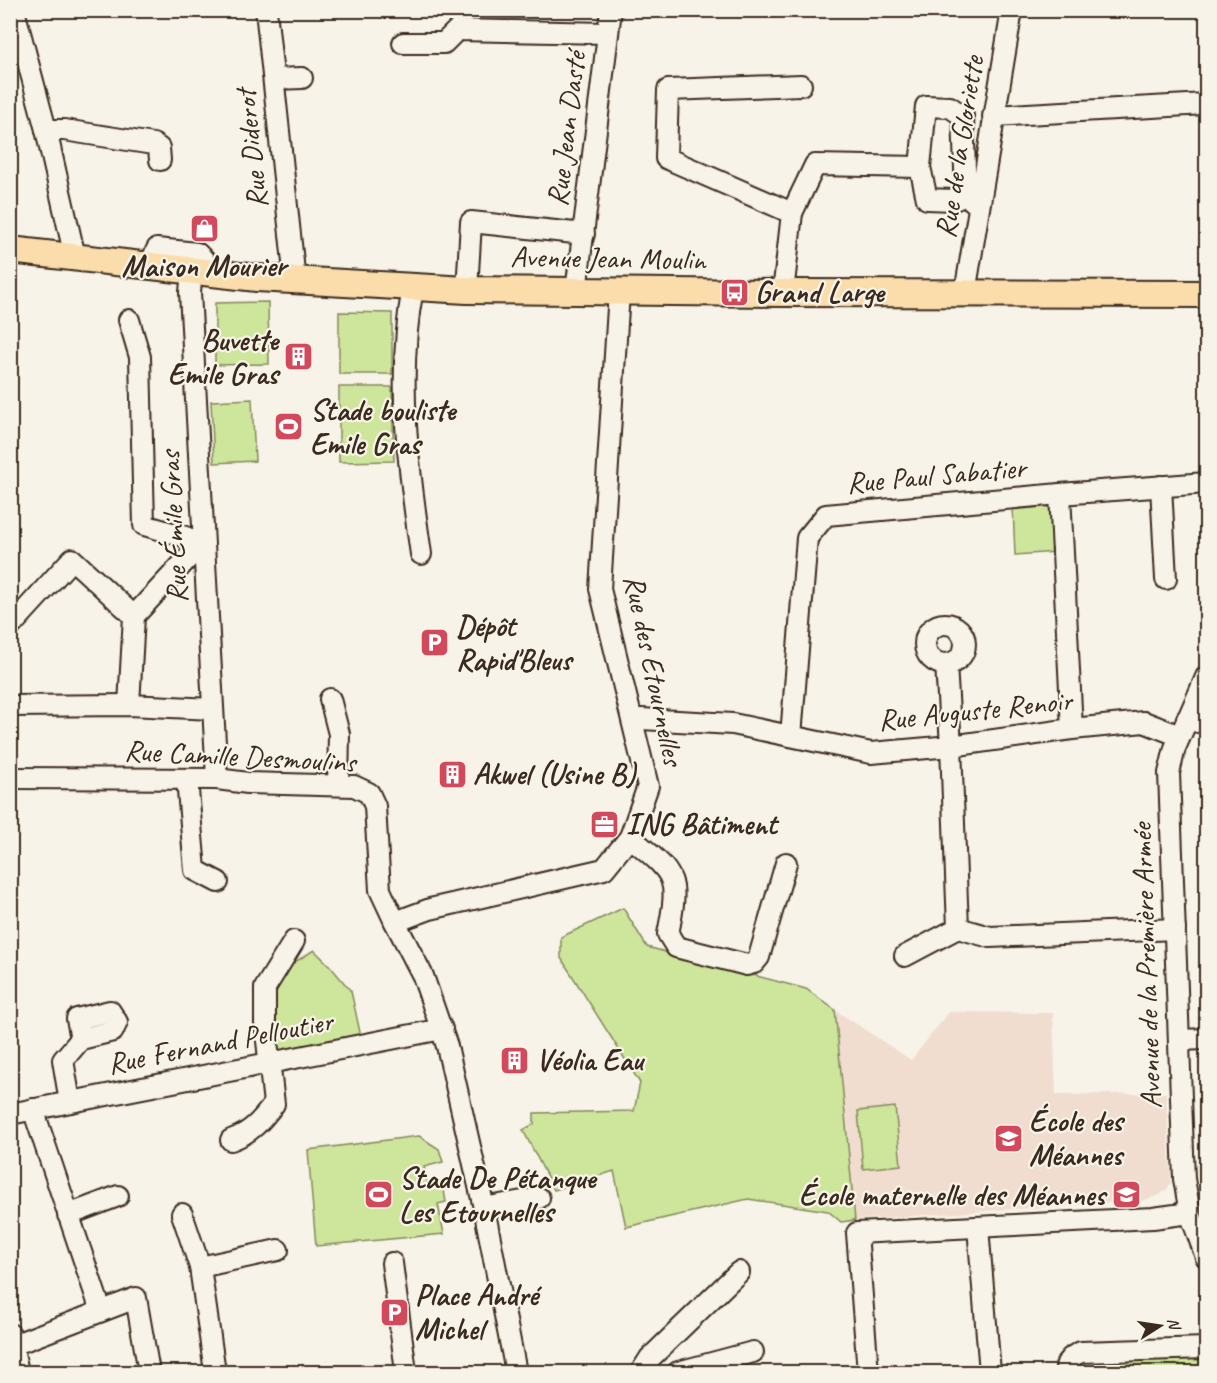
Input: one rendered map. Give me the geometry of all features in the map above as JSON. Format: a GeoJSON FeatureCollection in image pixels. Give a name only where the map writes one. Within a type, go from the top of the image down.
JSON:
{"type":"FeatureCollection","features":[{"type":"Feature","properties":{"kind":"main road","name":"Avenue Jean Moulin"},"geometry":{"type":"LineString","coordinates":[[10,250],[295,281],[467,290],[1206,294]]}},
{"type":"Feature","properties":{"kind":"street"},"geometry":{"type":"LineString","coordinates":[[14,10],[46,130],[75,257]]}},
{"type":"Feature","properties":{"kind":"street","name":"Rue Diderot"},"geometry":{"type":"LineString","coordinates":[[266,10],[295,281]]}},
{"type":"Feature","properties":{"kind":"street","name":"Rue Jean Dasté"},"geometry":{"type":"LineString","coordinates":[[576,291],[611,10]]}},
{"type":"Feature","properties":{"kind":"street","name":"Rue de la Gloriette"},"geometry":{"type":"LineString","coordinates":[[965,293],[973,200],[993,116],[1012,10]]}},
{"type":"Feature","properties":{"kind":"street"},"geometry":{"type":"LineString","coordinates":[[403,43],[444,43],[457,30],[608,33]]}},
{"type":"Feature","properties":{"kind":"street"},"geometry":{"type":"LineString","coordinates":[[274,79],[302,78]]}},
{"type":"Feature","properties":{"kind":"street"},"geometry":{"type":"LineString","coordinates":[[792,213],[666,159],[668,90],[801,85]]}},
{"type":"Feature","properties":{"kind":"street"},"geometry":{"type":"LineString","coordinates":[[993,116],[1206,104]]}},
{"type":"Feature","properties":{"kind":"street"},"geometry":{"type":"LineString","coordinates":[[926,106],[950,107],[963,116],[973,200],[927,199],[920,167],[926,106]]}},
{"type":"Feature","properties":{"kind":"street"},"geometry":{"type":"LineString","coordinates":[[46,130],[64,130],[153,144],[159,148],[160,160]]}},
{"type":"Feature","properties":{"kind":"street"},"geometry":{"type":"LineString","coordinates":[[783,293],[792,213],[815,165],[920,167]]}},
{"type":"Feature","properties":{"kind":"street"},"geometry":{"type":"LineString","coordinates":[[467,290],[471,222],[584,234]]}},
{"type":"Feature","properties":{"kind":"street","name":"Rue Émile Gras"},"geometry":{"type":"LineString","coordinates":[[198,272],[190,292],[217,779]]}},
{"type":"Feature","properties":{"kind":"street"},"geometry":{"type":"LineString","coordinates":[[413,288],[403,386],[410,475],[421,554]]}},
{"type":"Feature","properties":{"kind":"street","name":"Rue des Etournelles"},"geometry":{"type":"LineString","coordinates":[[395,922],[430,909],[595,872],[603,869],[630,837],[648,786],[600,589],[619,292]]}},
{"type":"Feature","properties":{"kind":"street"},"geometry":{"type":"LineString","coordinates":[[129,320],[140,357],[144,525],[186,537],[204,550],[189,557],[134,616],[129,705]]}},
{"type":"Feature","properties":{"kind":"street","name":"Rue Paul Sabatier"},"geometry":{"type":"LineString","coordinates":[[791,736],[807,538],[826,515],[1206,483]]}},
{"type":"Feature","properties":{"kind":"street"},"geometry":{"type":"LineString","coordinates":[[1161,486],[1166,579]]}},
{"type":"Feature","properties":{"kind":"street"},"geometry":{"type":"LineString","coordinates":[[1060,494],[1072,729]]}},
{"type":"Feature","properties":{"kind":"street"},"geometry":{"type":"LineString","coordinates":[[10,627],[72,559],[134,616]]}},
{"type":"Feature","properties":{"kind":"street"},"geometry":{"type":"LineString","coordinates":[[946,664],[958,928]]}},
{"type":"Feature","properties":{"kind":"street","name":"Avenue de la Première Armée"},"geometry":{"type":"LineString","coordinates":[[1206,677],[1191,726],[1171,760],[1169,773],[1184,1179],[1190,1213],[1206,1257]]}},
{"type":"Feature","properties":{"kind":"street"},"geometry":{"type":"LineString","coordinates":[[330,699],[339,734],[338,785]]}},
{"type":"Feature","properties":{"kind":"street"},"geometry":{"type":"LineString","coordinates":[[10,706],[129,705],[213,709]]}},
{"type":"Feature","properties":{"kind":"street","name":"Rue Auguste Renoir"},"geometry":{"type":"LineString","coordinates":[[633,721],[641,718],[733,724],[871,753],[951,746],[1072,729],[1144,722],[1191,726]]}},
{"type":"Feature","properties":{"kind":"street","name":"Rue Camille Desmoulins"},"geometry":{"type":"LineString","coordinates":[[10,778],[217,779],[248,783],[354,786],[369,793],[375,806],[380,890],[395,922]]}},
{"type":"Feature","properties":{"kind":"street"},"geometry":{"type":"LineString","coordinates":[[187,779],[195,870],[218,882]]}},
{"type":"Feature","properties":{"kind":"street"},"geometry":{"type":"LineString","coordinates":[[630,837],[664,866],[670,877],[675,899],[668,934],[676,947],[747,965],[754,963],[759,957],[786,863]]}},
{"type":"Feature","properties":{"kind":"street"},"geometry":{"type":"LineString","coordinates":[[395,922],[423,976],[442,1029],[484,1208],[516,1372]]}},
{"type":"Feature","properties":{"kind":"street"},"geometry":{"type":"LineString","coordinates":[[905,956],[958,928],[990,937],[1175,929]]}},
{"type":"Feature","properties":{"kind":"street"},"geometry":{"type":"LineString","coordinates":[[231,1140],[244,1135],[256,1126],[274,1104],[265,1023],[265,988],[294,941]]}},
{"type":"Feature","properties":{"kind":"street","name":"Rue Fernand Pelloutier"},"geometry":{"type":"LineString","coordinates":[[10,1114],[442,1029]]}},
{"type":"Feature","properties":{"kind":"street"},"geometry":{"type":"LineString","coordinates":[[70,1102],[63,1060],[81,1039]]}},
{"type":"Feature","properties":{"kind":"street"},"geometry":{"type":"LineString","coordinates":[[1179,1040],[1206,1039]]}},
{"type":"Feature","properties":{"kind":"street"},"geometry":{"type":"LineString","coordinates":[[33,1109],[101,1311]]}},
{"type":"Feature","properties":{"kind":"street"},"geometry":{"type":"LineString","coordinates":[[68,1215],[118,1196]]}},
{"type":"Feature","properties":{"kind":"street"},"geometry":{"type":"LineString","coordinates":[[484,1208],[539,1198]]}},
{"type":"Feature","properties":{"kind":"street"},"geometry":{"type":"LineString","coordinates":[[868,1372],[857,1233],[1153,1218],[1190,1213]]}},
{"type":"Feature","properties":{"kind":"street"},"geometry":{"type":"LineString","coordinates":[[182,1214],[200,1267],[215,1372]]}},
{"type":"Feature","properties":{"kind":"street"},"geometry":{"type":"LineString","coordinates":[[978,1227],[990,1372]]}},
{"type":"Feature","properties":{"kind":"street"},"geometry":{"type":"LineString","coordinates":[[200,1267],[278,1250]]}},
{"type":"Feature","properties":{"kind":"street"},"geometry":{"type":"LineString","coordinates":[[392,1263],[406,1372]]}},
{"type":"Feature","properties":{"kind":"street"},"geometry":{"type":"LineString","coordinates":[[641,1372],[650,1358],[739,1272]]}},
{"type":"Feature","properties":{"kind":"street"},"geometry":{"type":"LineString","coordinates":[[15,1369],[12,1339],[136,1298],[149,1372]]}},
{"type":"Feature","properties":{"kind":"street"},"geometry":{"type":"LineString","coordinates":[[1066,1372],[1069,1359],[1082,1352],[1206,1348]]}},
{"type":"Feature","properties":{"kind":"street"},"geometry":{"type":"LineString","coordinates":[[680,1372],[753,1352]]}},
{"type":"Feature","properties":{"kind":"shaded area","name":"École des Méannes"},"geometry":{"type":"Polygon","coordinates":[[[835,1010],[911,1060],[949,1012],[1053,1013],[1056,1095],[1166,1093],[1171,1182],[1160,1195],[1145,1200],[855,1220],[835,1010]]]}},
{"type":"Feature","properties":{"kind":"green space"},"geometry":{"type":"Polygon","coordinates":[[[268,302],[269,364],[215,365],[215,303],[268,302]]]}},
{"type":"Feature","properties":{"kind":"green space"},"geometry":{"type":"Polygon","coordinates":[[[339,312],[392,313],[392,374],[339,374],[339,312]]]}},
{"type":"Feature","properties":{"kind":"green space"},"geometry":{"type":"Polygon","coordinates":[[[339,387],[392,387],[394,461],[339,462],[339,387]]]}},
{"type":"Feature","properties":{"kind":"green space"},"geometry":{"type":"Polygon","coordinates":[[[252,399],[255,461],[214,463],[211,401],[252,399]]]}},
{"type":"Feature","properties":{"kind":"green space"},"geometry":{"type":"Polygon","coordinates":[[[1048,504],[1054,511],[1056,552],[1015,555],[1013,507],[1048,504]]]}},
{"type":"Feature","properties":{"kind":"green space"},"geometry":{"type":"Polygon","coordinates":[[[623,908],[647,947],[806,989],[835,1010],[855,1220],[841,1222],[828,1211],[748,1199],[626,1227],[614,1171],[554,1190],[523,1130],[534,1124],[534,1113],[634,1111],[640,1083],[561,958],[561,937],[623,908]]]}},
{"type":"Feature","properties":{"kind":"green space"},"geometry":{"type":"Polygon","coordinates":[[[314,950],[351,991],[361,1037],[287,1057],[275,1047],[269,997],[282,970],[314,950]]]}},
{"type":"Feature","properties":{"kind":"green space"},"geometry":{"type":"Polygon","coordinates":[[[895,1107],[901,1165],[863,1169],[858,1111],[895,1107]]]}},
{"type":"Feature","properties":{"kind":"green space","name":"Stade De Pétanque Les Etournelles"},"geometry":{"type":"Polygon","coordinates":[[[419,1136],[439,1149],[443,1162],[424,1167],[429,1188],[443,1185],[446,1202],[438,1204],[444,1234],[316,1246],[308,1150],[419,1136]]]}},
{"type":"Feature","properties":{"kind":"green space"},"geometry":{"type":"Polygon","coordinates":[[[1206,1355],[1206,1372],[1129,1372],[1128,1357],[1206,1355]]]}},
{"type":"Feature","properties":{"kind":"place","name":"Maison Mourier"},"geometry":{"type":"Point","coordinates":[204,229]}},
{"type":"Feature","properties":{"kind":"place","name":"Grand Large"},"geometry":{"type":"Point","coordinates":[734,292]}},
{"type":"Feature","properties":{"kind":"place","name":"Buvette Emile Gras"},"geometry":{"type":"Point","coordinates":[299,357]}},
{"type":"Feature","properties":{"kind":"place","name":"Stade bouliste Emile Gras"},"geometry":{"type":"Point","coordinates":[289,427]}},
{"type":"Feature","properties":{"kind":"place","name":"Dépôt Rapid'Bleus"},"geometry":{"type":"Point","coordinates":[435,643]}},
{"type":"Feature","properties":{"kind":"place","name":"Akwel (Usine B)"},"geometry":{"type":"Point","coordinates":[452,774]}},
{"type":"Feature","properties":{"kind":"place","name":"ING Bâtiment"},"geometry":{"type":"Point","coordinates":[605,824]}},
{"type":"Feature","properties":{"kind":"place","name":"Véolia Eau"},"geometry":{"type":"Point","coordinates":[515,1060]}},
{"type":"Feature","properties":{"kind":"place","name":"École des Méannes"},"geometry":{"type":"Point","coordinates":[1008,1138]}},
{"type":"Feature","properties":{"kind":"place","name":"Stade De Pétanque Les Etournelles"},"geometry":{"type":"Point","coordinates":[378,1195]}},
{"type":"Feature","properties":{"kind":"place","name":"École maternelle des Méannes"},"geometry":{"type":"Point","coordinates":[1126,1195]}},
{"type":"Feature","properties":{"kind":"place","name":"Place André Michel"},"geometry":{"type":"Point","coordinates":[394,1312]}}]}
